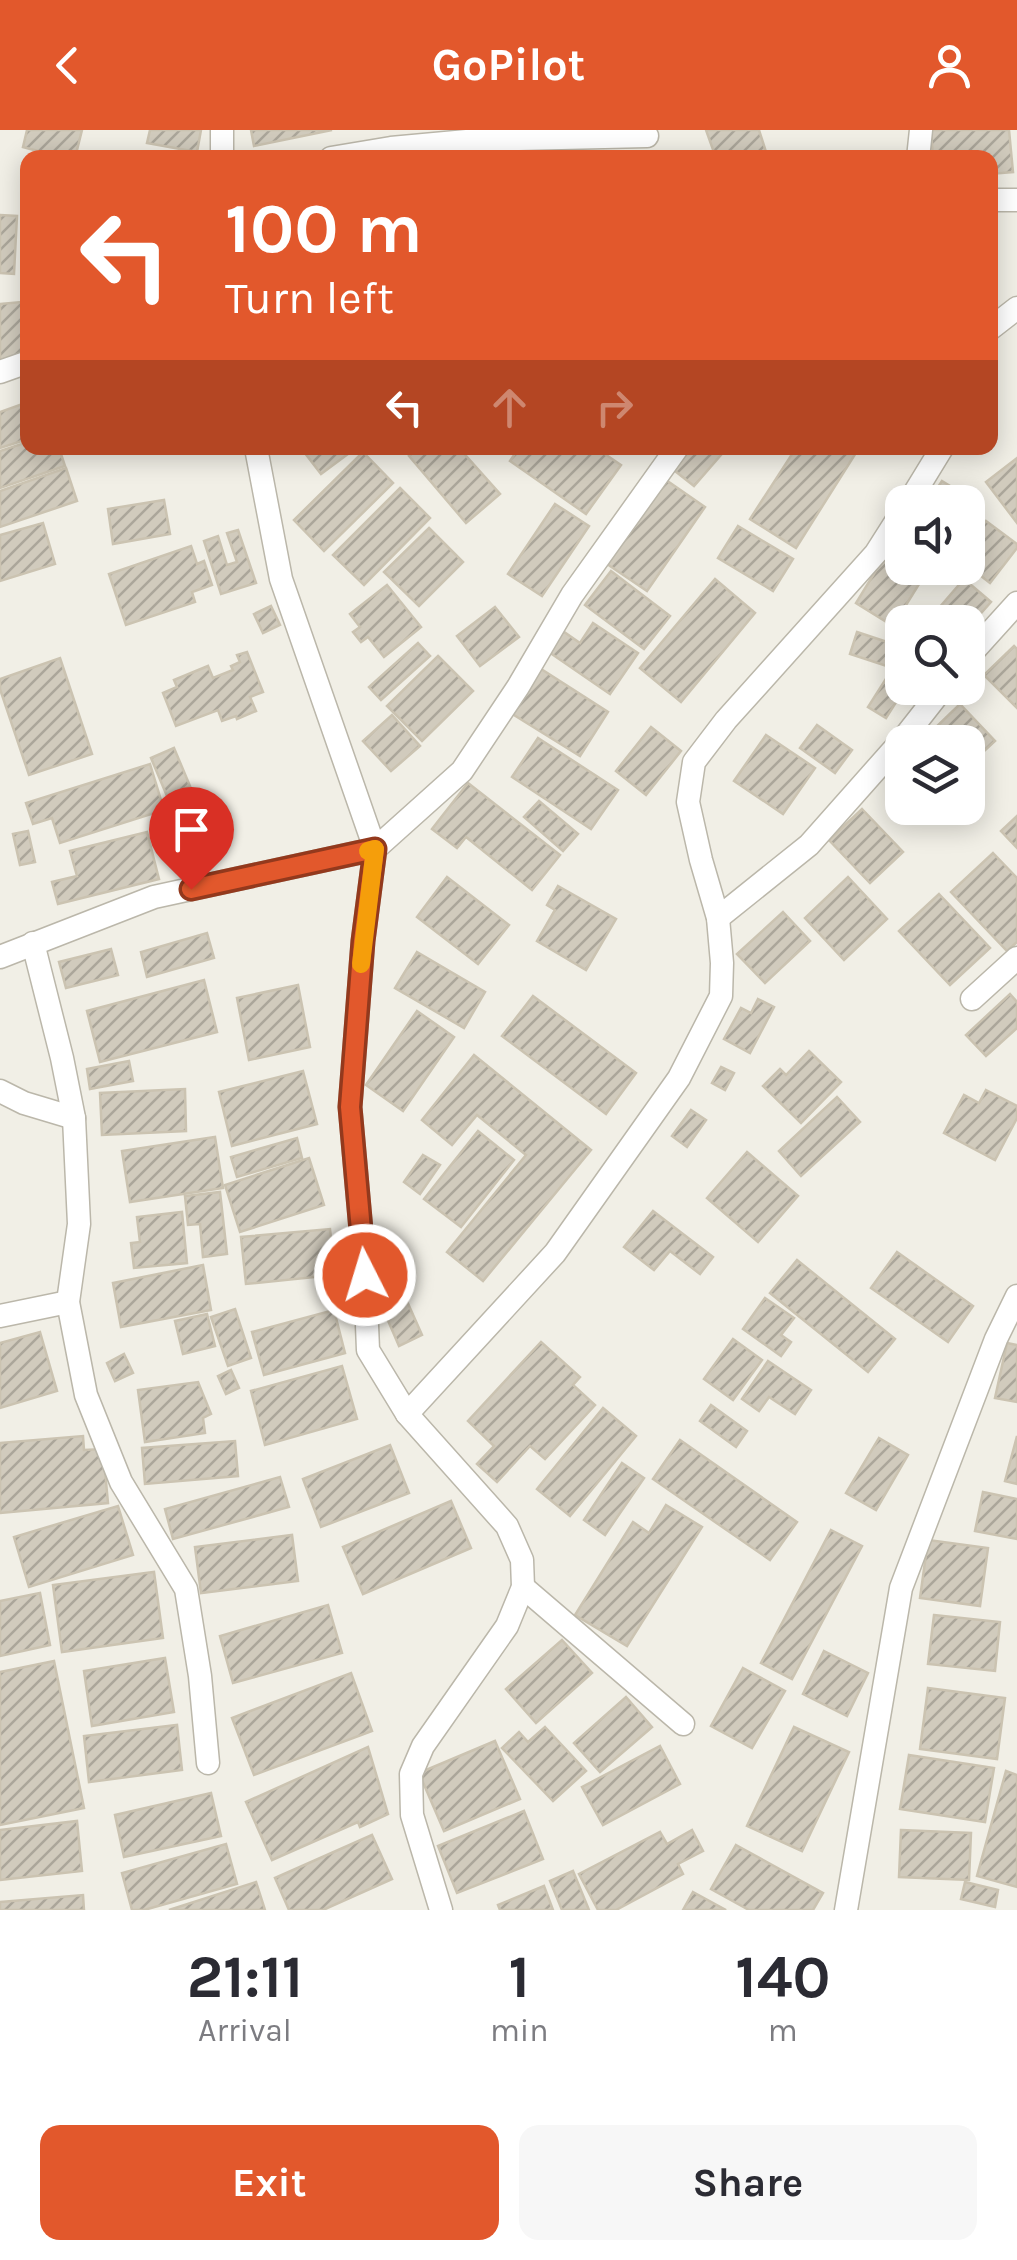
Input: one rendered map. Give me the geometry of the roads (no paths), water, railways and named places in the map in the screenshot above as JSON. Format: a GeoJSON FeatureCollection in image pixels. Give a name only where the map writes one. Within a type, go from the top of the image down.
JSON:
{"type":"FeatureCollection","features":[{"type":"Feature","properties":{"kind":"street"},"geometry":{"type":"LineString","coordinates":[[379,150],[477,140],[647,133]]}},
{"type":"Feature","properties":{"kind":"street"},"geometry":{"type":"LineString","coordinates":[[257,455],[281,579],[375,849],[363,941],[350,1107],[368,1350],[407,1414],[507,1526],[522,1560],[523,1587],[507,1626],[423,1746],[411,1774],[412,1815],[441,1910]]}},
{"type":"Feature","properties":{"kind":"street"},"geometry":{"type":"LineString","coordinates":[[0,958],[154,897],[375,849],[462,771],[518,687],[572,594],[672,455]]}},
{"type":"Feature","properties":{"kind":"street"},"geometry":{"type":"LineString","coordinates":[[919,485],[938,455]]}},
{"type":"Feature","properties":{"kind":"street"},"geometry":{"type":"LineString","coordinates":[[407,1414],[555,1253],[679,1078],[720,996],[722,963],[718,918],[688,802],[694,762],[885,539]]}},
{"type":"Feature","properties":{"kind":"street"},"geometry":{"type":"LineString","coordinates":[[985,638],[1017,603]]}},
{"type":"Feature","properties":{"kind":"street"},"geometry":{"type":"LineString","coordinates":[[718,918],[810,845],[930,705]]}},
{"type":"Feature","properties":{"kind":"street"},"geometry":{"type":"LineString","coordinates":[[33,943],[74,1118],[79,1224],[68,1302],[86,1395],[121,1482],[186,1589],[200,1676],[208,1764]]}},
{"type":"Feature","properties":{"kind":"street"},"geometry":{"type":"LineString","coordinates":[[972,1000],[1017,958]]}},
{"type":"Feature","properties":{"kind":"street"},"geometry":{"type":"LineString","coordinates":[[0,1091],[74,1118]]}},
{"type":"Feature","properties":{"kind":"street"},"geometry":{"type":"LineString","coordinates":[[849,1909],[901,1588],[996,1338],[1017,1296]]}},
{"type":"Feature","properties":{"kind":"street"},"geometry":{"type":"LineString","coordinates":[[0,1316],[68,1302]]}},
{"type":"Feature","properties":{"kind":"street"},"geometry":{"type":"LineString","coordinates":[[523,1587],[683,1724]]}}]}
